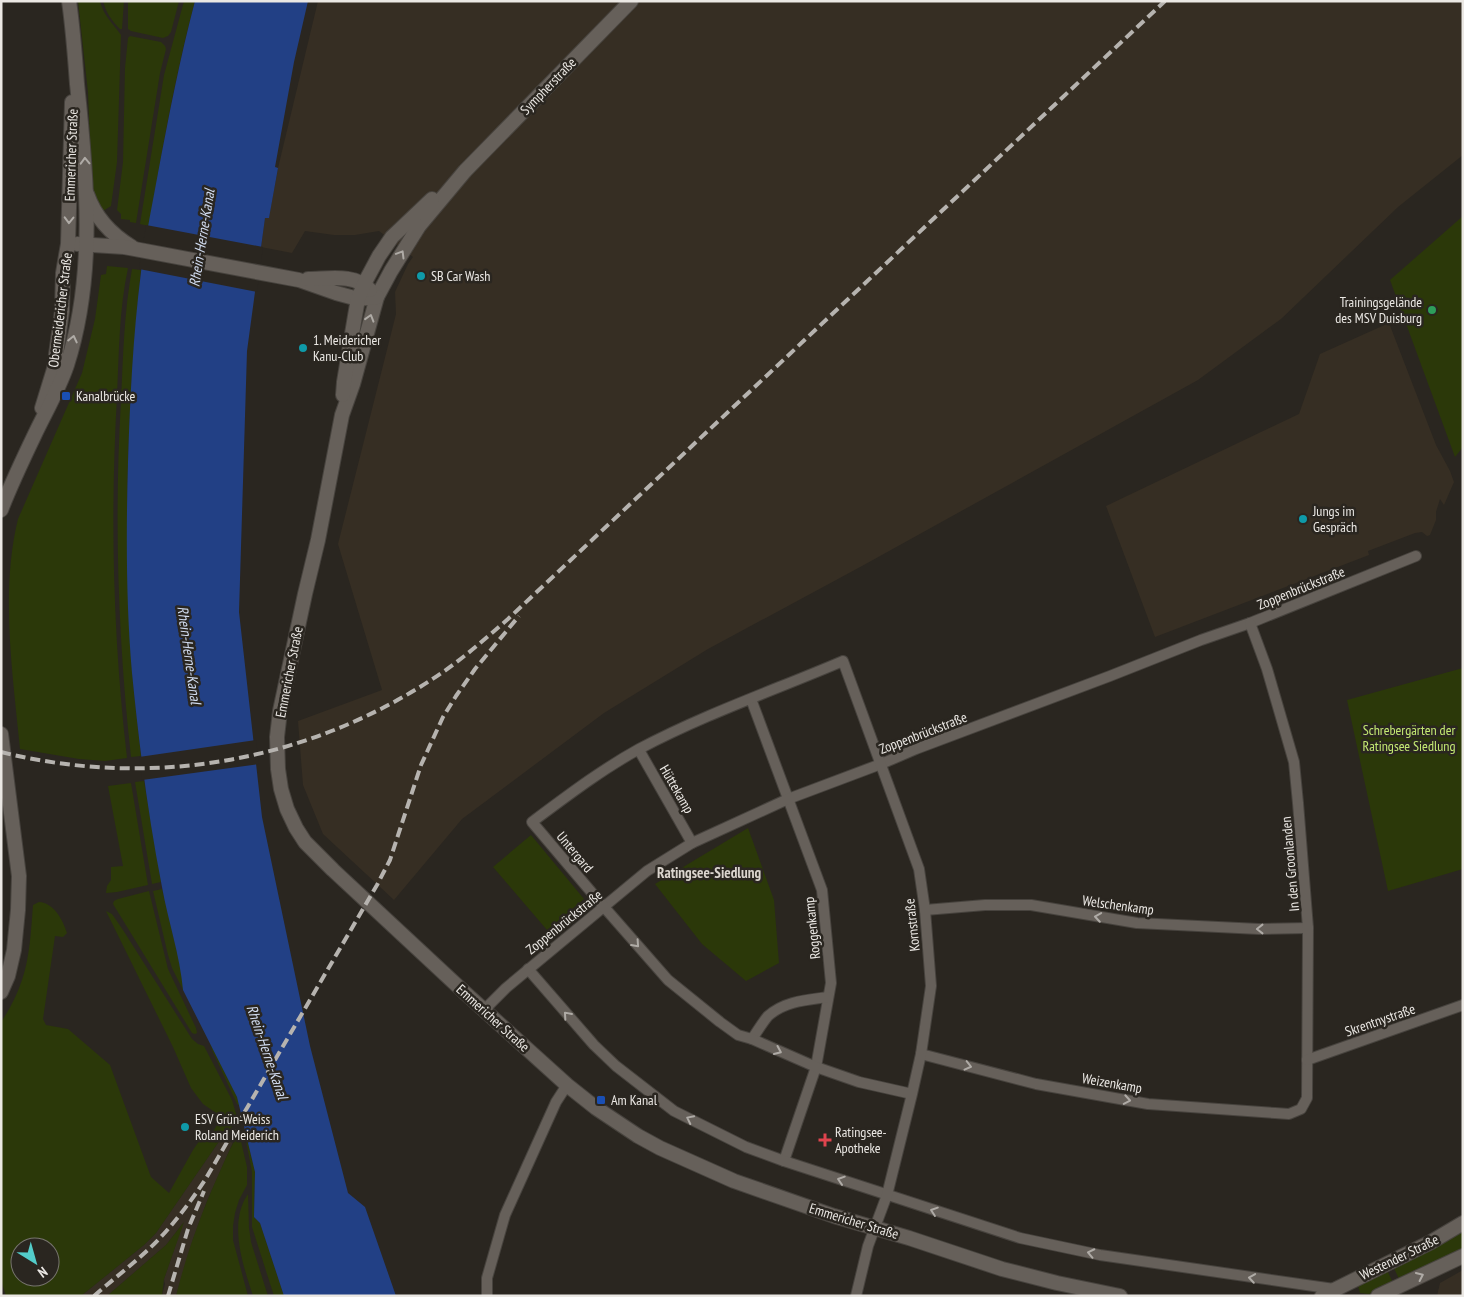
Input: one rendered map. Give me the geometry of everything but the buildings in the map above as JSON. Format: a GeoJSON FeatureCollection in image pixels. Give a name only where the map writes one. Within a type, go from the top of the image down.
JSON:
{"type":"FeatureCollection","features":[{"type":"Feature","properties":{"kind":"main road","name":"Emmericher Straße"},"geometry":{"type":"LineString","coordinates":[[69,1],[84,150],[86,244]]}},
{"type":"Feature","properties":{"kind":"main road","name":"Sympherstraße"},"geometry":{"type":"LineString","coordinates":[[377,297],[419,226],[465,171],[631,1]]}},
{"type":"Feature","properties":{"kind":"main road","name":"Emmericher Straße"},"geometry":{"type":"LineString","coordinates":[[74,49],[68,244],[129,246],[299,280],[358,299],[377,297],[353,384],[342,416]]}},
{"type":"Feature","properties":{"kind":"main road","name":"Sympherstraße"},"geometry":{"type":"LineString","coordinates":[[364,284],[375,262],[392,237],[409,219],[465,171]]}},
{"type":"Feature","properties":{"kind":"main road","name":"Emmericher Straße"},"geometry":{"type":"LineString","coordinates":[[86,190],[90,202],[105,226],[129,246]]}},
{"type":"Feature","properties":{"kind":"main road","name":"Obermeidericher Straße"},"geometry":{"type":"LineString","coordinates":[[35,433],[44,397],[54,369],[62,311],[63,273],[68,244]]}},
{"type":"Feature","properties":{"kind":"main road","name":"Obermeidericher Straße"},"geometry":{"type":"LineString","coordinates":[[1,510],[35,433],[57,392],[67,364],[83,286],[86,244]]}},
{"type":"Feature","properties":{"kind":"main road","name":"Emmericher Straße"},"geometry":{"type":"LineString","coordinates":[[299,280],[346,278],[364,284],[358,299],[344,382],[342,416],[315,554],[280,711],[277,754],[281,789],[287,809],[305,842],[567,1085],[612,1120],[660,1148],[734,1181],[802,1205],[1002,1268],[1056,1283],[1120,1296]]}},
{"type":"Feature","properties":{"kind":"main road"},"geometry":{"type":"LineString","coordinates":[[364,284],[377,297]]}},
{"type":"Feature","properties":{"kind":"main road"},"geometry":{"type":"LineString","coordinates":[[1,734],[19,876],[14,950],[8,976],[1,992]]}},
{"type":"Feature","properties":{"kind":"main road","name":"Westender Straße"},"geometry":{"type":"LineString","coordinates":[[1322,1296],[1438,1238],[1463,1223]]}},
{"type":"Feature","properties":{"kind":"main road","name":"Westender Straße"},"geometry":{"type":"LineString","coordinates":[[1378,1296],[1463,1256]]}},
{"type":"Feature","properties":{"kind":"street","name":"Zoppenbrückstraße"},"geometry":{"type":"LineString","coordinates":[[484,1010],[528,969],[647,871],[692,842],[788,799],[1201,640],[1250,623],[1416,556]]}},
{"type":"Feature","properties":{"kind":"street","name":"In den Groonlanden"},"geometry":{"type":"LineString","coordinates":[[1250,623],[1267,669],[1294,762],[1308,928],[1307,1098],[1301,1109]]}},
{"type":"Feature","properties":{"kind":"street","name":"Kornstraße"},"geometry":{"type":"LineString","coordinates":[[843,661],[919,869],[931,986],[921,1054],[912,1094],[887,1195],[868,1246],[856,1296]]}},
{"type":"Feature","properties":{"kind":"street","name":"Untergard"},"geometry":{"type":"LineString","coordinates":[[843,661],[694,723],[639,750],[583,784],[532,822],[668,980],[738,1035],[752,1039],[816,1067],[859,1082],[912,1094]]}},
{"type":"Feature","properties":{"kind":"street","name":"Roggenkamp"},"geometry":{"type":"LineString","coordinates":[[751,699],[822,890],[831,983],[816,1067],[784,1161]]}},
{"type":"Feature","properties":{"kind":"street","name":"Hüttekamp"},"geometry":{"type":"LineString","coordinates":[[639,750],[692,842]]}},
{"type":"Feature","properties":{"kind":"street","name":"Welschenkamp"},"geometry":{"type":"LineString","coordinates":[[924,910],[985,905],[1031,905],[1137,923],[1259,929],[1308,928]]}},
{"type":"Feature","properties":{"kind":"street"},"geometry":{"type":"LineString","coordinates":[[528,969],[594,1045],[616,1066],[674,1111],[746,1147],[1012,1235],[1056,1246],[1100,1255],[1300,1285],[1333,1292]]}},
{"type":"Feature","properties":{"kind":"street"},"geometry":{"type":"LineString","coordinates":[[752,1039],[768,1017],[784,1005],[802,1000],[828,997]]}},
{"type":"Feature","properties":{"kind":"street","name":"Skrentnystraße"},"geometry":{"type":"LineString","coordinates":[[1307,1060],[1463,1005]]}},
{"type":"Feature","properties":{"kind":"street","name":"Weizenkamp"},"geometry":{"type":"LineString","coordinates":[[921,1054],[1036,1084],[1148,1104],[1282,1114],[1289,1114],[1301,1109]]}},
{"type":"Feature","properties":{"kind":"street"},"geometry":{"type":"LineString","coordinates":[[487,1296],[487,1278],[505,1215],[556,1102],[567,1085]]}},
{"type":"Feature","properties":{"kind":"street"},"geometry":{"type":"LineString","coordinates":[[1300,1285],[1304,1296]]}},
{"type":"Feature","properties":{"kind":"shaded area"},"geometry":{"type":"Polygon","coordinates":[[[318,1],[1463,1],[1463,155],[1398,207],[1281,319],[1198,380],[708,649],[604,713],[462,819],[394,900],[323,834],[303,785],[298,721],[382,690],[338,544],[396,314],[395,292],[413,257],[379,231],[355,235],[334,235],[305,231],[292,253],[261,247],[265,217],[269,217],[278,168],[318,1]]]}},
{"type":"Feature","properties":{"kind":"shaded area"},"geometry":{"type":"Polygon","coordinates":[[[1389,323],[1436,445],[1454,482],[1444,505],[1440,499],[1436,520],[1430,535],[1427,536],[1422,532],[1415,533],[1368,551],[1369,555],[1155,637],[1106,506],[1299,414],[1320,354],[1389,323]]]}},
{"type":"Feature","properties":{"kind":"shaded area"},"geometry":{"type":"Polygon","coordinates":[[[227,1136],[234,1140],[207,1201],[193,1239],[176,1296],[162,1296],[165,1284],[164,1279],[183,1223],[166,1245],[107,1296],[81,1296],[156,1233],[220,1140],[227,1136]]]}},
{"type":"Feature","properties":{"kind":"shaded area"},"geometry":{"type":"Polygon","coordinates":[[[1463,1270],[1463,1296],[1437,1296],[1440,1283],[1463,1270]]]}},
{"type":"Feature","properties":{"kind":"green space"},"geometry":{"type":"Polygon","coordinates":[[[78,1],[100,1],[106,16],[121,35],[117,162],[111,206],[103,211],[92,193],[88,92],[78,1]]]}},
{"type":"Feature","properties":{"kind":"green space"},"geometry":{"type":"Polygon","coordinates":[[[103,1],[124,1],[122,29],[114,23],[103,1]]]}},
{"type":"Feature","properties":{"kind":"green space"},"geometry":{"type":"Polygon","coordinates":[[[179,1],[171,32],[168,36],[163,38],[128,29],[128,2],[179,1]]]}},
{"type":"Feature","properties":{"kind":"green space"},"geometry":{"type":"Polygon","coordinates":[[[184,1],[195,1],[175,85],[149,226],[140,224],[164,75],[184,1]]]}},
{"type":"Feature","properties":{"kind":"green space"},"geometry":{"type":"Polygon","coordinates":[[[130,36],[161,42],[166,49],[160,73],[136,223],[121,219],[121,214],[117,210],[123,162],[125,68],[128,38],[130,36]]]}},
{"type":"Feature","properties":{"kind":"green space","name":"Trainingsgelände des MSV Duisburg"},"geometry":{"type":"Polygon","coordinates":[[[1463,216],[1463,447],[1455,457],[1390,280],[1463,216]]]}},
{"type":"Feature","properties":{"kind":"green space"},"geometry":{"type":"Polygon","coordinates":[[[107,266],[128,268],[121,316],[119,348],[113,532],[116,622],[127,758],[105,761],[79,759],[20,749],[9,605],[10,575],[18,519],[82,373],[95,319],[101,275],[106,274],[107,266]]]}},
{"type":"Feature","properties":{"kind":"green space"},"geometry":{"type":"Polygon","coordinates":[[[132,269],[141,270],[132,370],[127,519],[129,619],[141,756],[131,757],[120,624],[118,490],[123,351],[132,269]]]}},
{"type":"Feature","properties":{"kind":"green space","name":"Schrebergärten der Ratingsee Siedlung"},"geometry":{"type":"Polygon","coordinates":[[[1463,668],[1463,869],[1388,891],[1347,700],[1463,668]]]}},
{"type":"Feature","properties":{"kind":"green space"},"geometry":{"type":"Polygon","coordinates":[[[144,781],[161,882],[152,884],[135,782],[144,781]]]}},
{"type":"Feature","properties":{"kind":"green space"},"geometry":{"type":"Polygon","coordinates":[[[131,783],[148,885],[106,893],[107,886],[111,880],[111,867],[123,866],[108,786],[131,783]]]}},
{"type":"Feature","properties":{"kind":"green space"},"geometry":{"type":"Polygon","coordinates":[[[748,828],[774,900],[779,963],[746,981],[702,944],[655,884],[748,828]]]}},
{"type":"Feature","properties":{"kind":"green space"},"geometry":{"type":"Polygon","coordinates":[[[531,835],[584,899],[547,930],[493,867],[531,835]]]}},
{"type":"Feature","properties":{"kind":"green space"},"geometry":{"type":"Polygon","coordinates":[[[162,889],[182,972],[183,990],[168,955],[153,891],[162,889]]]}},
{"type":"Feature","properties":{"kind":"green space"},"geometry":{"type":"Polygon","coordinates":[[[149,891],[168,969],[196,1028],[197,1033],[195,1034],[192,1033],[113,904],[118,899],[149,891]]]}},
{"type":"Feature","properties":{"kind":"green space"},"geometry":{"type":"Polygon","coordinates":[[[39,902],[49,905],[57,913],[67,933],[63,937],[55,936],[43,1019],[46,1025],[68,1029],[110,1065],[151,1177],[169,1193],[204,1134],[209,1138],[222,1117],[203,1104],[191,1088],[173,1047],[106,911],[112,914],[123,930],[192,1039],[204,1046],[232,1100],[237,1117],[227,1136],[220,1140],[156,1233],[81,1296],[6,1296],[1,1280],[1,1022],[20,986],[30,943],[33,905],[39,902]]]}},
{"type":"Feature","properties":{"kind":"green space"},"geometry":{"type":"Polygon","coordinates":[[[210,1043],[237,1097],[240,1106],[237,1104],[210,1043]]]}},
{"type":"Feature","properties":{"kind":"green space"},"geometry":{"type":"Polygon","coordinates":[[[244,1128],[255,1172],[254,1217],[260,1223],[284,1296],[274,1296],[252,1227],[252,1172],[244,1128]]]}},
{"type":"Feature","properties":{"kind":"green space"},"geometry":{"type":"Polygon","coordinates":[[[239,1133],[247,1167],[247,1185],[235,1213],[233,1240],[248,1296],[176,1296],[189,1251],[205,1207],[227,1155],[239,1133]]]}},
{"type":"Feature","properties":{"kind":"green space"},"geometry":{"type":"Polygon","coordinates":[[[248,1194],[251,1242],[268,1296],[253,1296],[239,1244],[239,1218],[242,1205],[248,1194]]]}},
{"type":"Feature","properties":{"kind":"green space"},"geometry":{"type":"Polygon","coordinates":[[[184,1222],[164,1279],[162,1296],[107,1296],[166,1245],[184,1222]]]}},
{"type":"Feature","properties":{"kind":"green space"},"geometry":{"type":"Polygon","coordinates":[[[1463,1231],[1463,1249],[1399,1279],[1393,1266],[1463,1231]]]}},
{"type":"Feature","properties":{"kind":"green space"},"geometry":{"type":"Polygon","coordinates":[[[1387,1270],[1393,1283],[1369,1294],[1360,1293],[1358,1286],[1360,1283],[1387,1270]]]}},
{"type":"Feature","properties":{"kind":"water","name":"Rhein-Herne-Kanal"},"geometry":{"type":"Polygon","coordinates":[[[195,1],[308,1],[294,62],[275,167],[278,168],[269,218],[265,218],[247,351],[239,612],[262,817],[310,1046],[348,1193],[365,1207],[396,1296],[284,1296],[260,1223],[254,1217],[255,1172],[237,1097],[183,990],[148,807],[132,673],[128,594],[127,488],[132,367],[138,296],[147,235],[175,87],[195,1]]]}},
{"type":"Feature","properties":{"kind":"pier"},"geometry":{"type":"Polygon","coordinates":[[[146,225],[263,247],[257,292],[139,269],[146,225]]]}},
{"type":"Feature","properties":{"kind":"pier"},"geometry":{"type":"Polygon","coordinates":[[[256,740],[259,764],[142,780],[139,757],[256,740]]]}},
{"type":"Feature","properties":{"kind":"railway"},"geometry":{"type":"LineString","coordinates":[[1,752],[59,763],[116,768],[174,767],[231,760],[286,746],[341,727],[393,703],[443,672],[508,619],[1165,1]]}},
{"type":"Feature","properties":{"kind":"railway"},"geometry":{"type":"LineString","coordinates":[[94,1296],[158,1240],[179,1216],[205,1180],[390,860],[421,765],[443,717],[475,669],[519,616]]}},
{"type":"Feature","properties":{"kind":"railway"},"geometry":{"type":"LineString","coordinates":[[168,1296],[188,1229],[204,1191]]}},
{"type":"Feature","properties":{"kind":"place","name":"SB Car Wash"},"geometry":{"type":"Point","coordinates":[421,276]}},
{"type":"Feature","properties":{"kind":"place","name":"Trainingsgelände des MSV Duisburg"},"geometry":{"type":"Point","coordinates":[1432,310]}},
{"type":"Feature","properties":{"kind":"place","name":"1. Meidericher Kanu-Club"},"geometry":{"type":"Point","coordinates":[303,348]}},
{"type":"Feature","properties":{"kind":"place","name":"Kanalbrücke"},"geometry":{"type":"Point","coordinates":[66,396]}},
{"type":"Feature","properties":{"kind":"place","name":"Jungs im Gespräch"},"geometry":{"type":"Point","coordinates":[1303,519]}},
{"type":"Feature","properties":{"kind":"place","name":"Am Kanal"},"geometry":{"type":"Point","coordinates":[601,1100]}},
{"type":"Feature","properties":{"kind":"place","name":"ESV Grün-Weiss Roland Meiderich"},"geometry":{"type":"Point","coordinates":[185,1127]}},
{"type":"Feature","properties":{"kind":"place","name":"Ratingsee- Apotheke"},"geometry":{"type":"Point","coordinates":[825,1140]}},
{"type":"Feature","properties":{"kind":"district","name":"Ratingsee-Siedlung"},"geometry":{"type":"Point","coordinates":[709,873]}}]}
